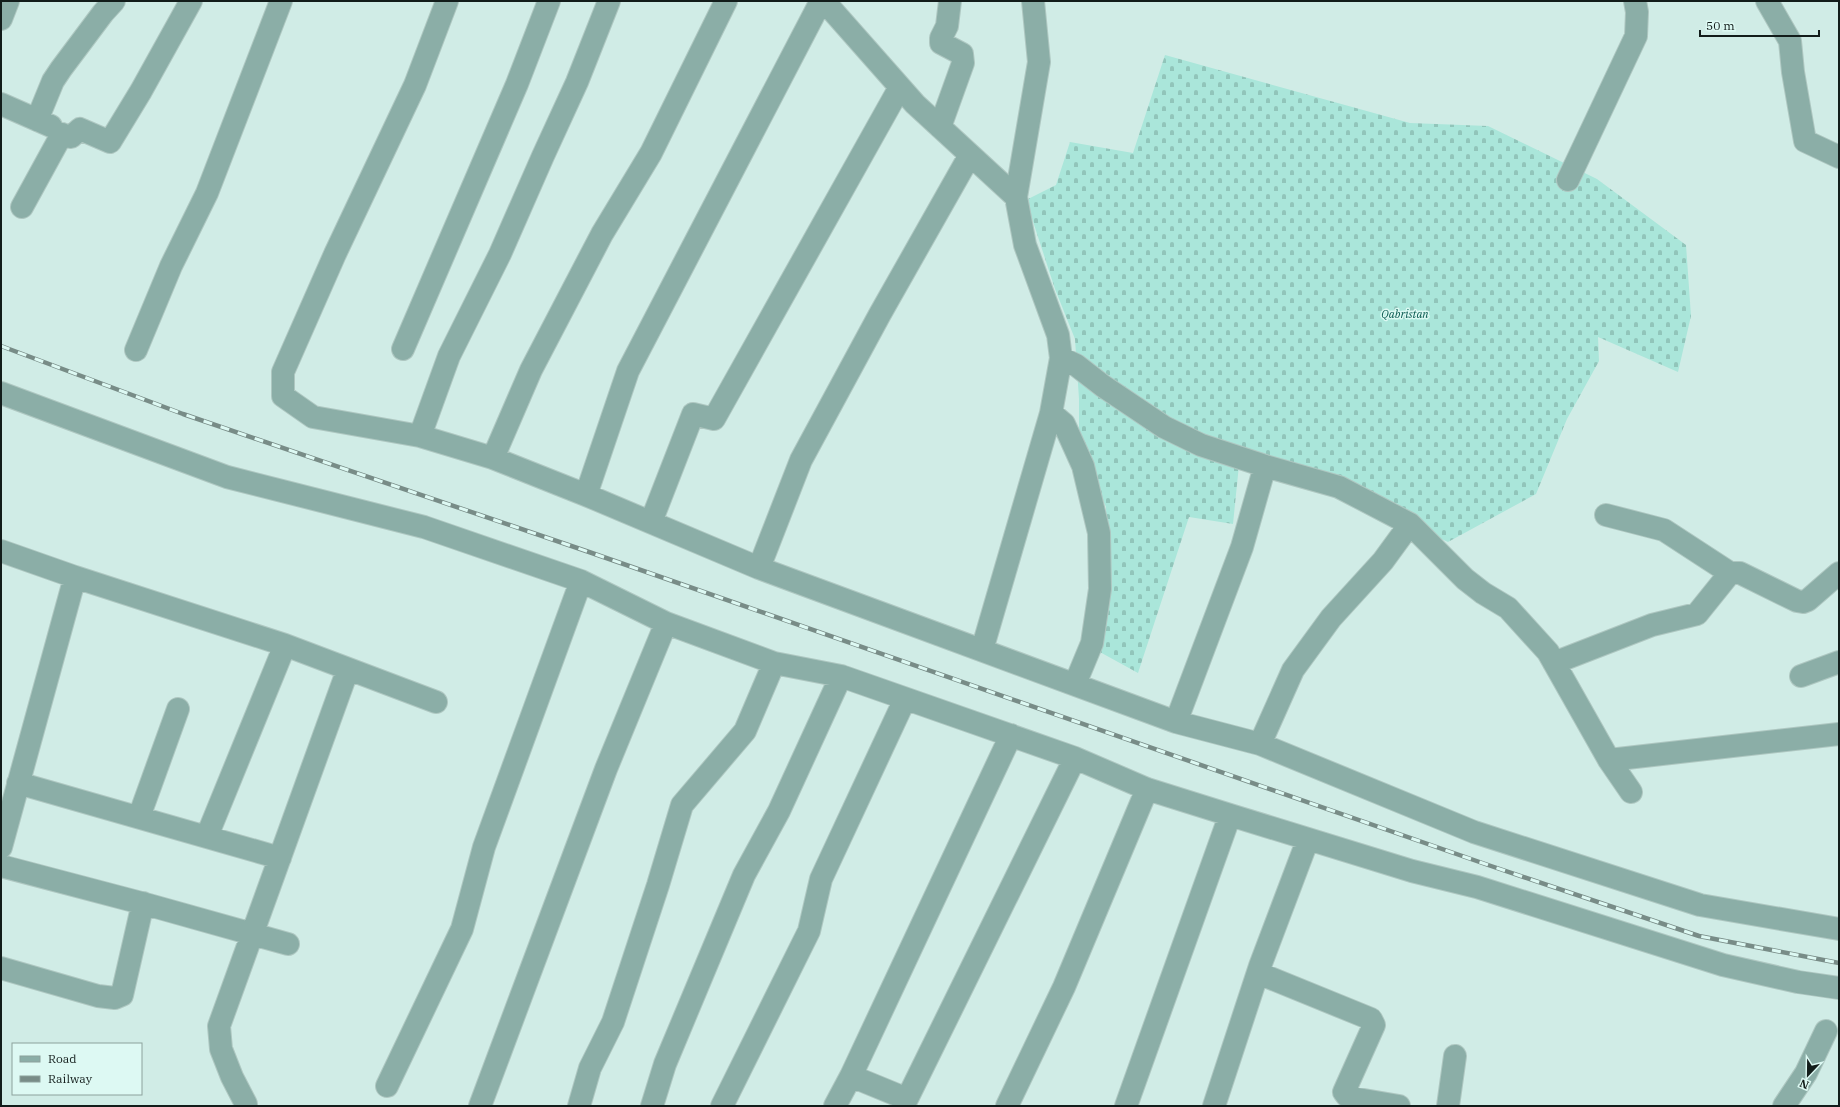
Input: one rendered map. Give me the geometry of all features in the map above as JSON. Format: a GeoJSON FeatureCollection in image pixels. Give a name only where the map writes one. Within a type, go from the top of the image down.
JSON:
{"type":"FeatureCollection","features":[{"type":"Feature","properties":{"kind":"street"},"geometry":{"type":"LineString","coordinates":[[1,19],[8,1]]}},
{"type":"Feature","properties":{"kind":"street"},"geometry":{"type":"LineString","coordinates":[[37,120],[53,81],[103,13],[114,1]]}},
{"type":"Feature","properties":{"kind":"street"},"geometry":{"type":"LineString","coordinates":[[1,104],[56,129],[66,136],[71,137],[80,129],[110,142],[191,1]]}},
{"type":"Feature","properties":{"kind":"street"},"geometry":{"type":"LineString","coordinates":[[136,350],[171,266],[207,193],[282,1]]}},
{"type":"Feature","properties":{"kind":"street"},"geometry":{"type":"LineString","coordinates":[[447,1],[415,85],[334,254],[283,372],[283,396],[313,417],[420,436],[493,458],[586,495],[759,568],[1176,722],[1260,744],[1474,832],[1700,905],[1839,929]]}},
{"type":"Feature","properties":{"kind":"street"},"geometry":{"type":"LineString","coordinates":[[403,350],[517,84],[549,1]]}},
{"type":"Feature","properties":{"kind":"street"},"geometry":{"type":"LineString","coordinates":[[420,436],[450,356],[500,254],[542,156],[577,82],[608,1]]}},
{"type":"Feature","properties":{"kind":"street"},"geometry":{"type":"LineString","coordinates":[[493,458],[531,370],[602,234],[651,153],[726,1]]}},
{"type":"Feature","properties":{"kind":"street"},"geometry":{"type":"LineString","coordinates":[[586,495],[628,371],[822,1],[915,104],[1016,197]]}},
{"type":"Feature","properties":{"kind":"street"},"geometry":{"type":"LineString","coordinates":[[940,127],[962,63],[962,54],[941,43],[941,38],[947,26],[950,1]]}},
{"type":"Feature","properties":{"kind":"street"},"geometry":{"type":"LineString","coordinates":[[982,650],[1051,413],[1061,358],[1058,335],[1025,245],[1016,197],[1039,62],[1033,1]]}},
{"type":"Feature","properties":{"kind":"street"},"geometry":{"type":"LineString","coordinates":[[1568,180],[1636,36],[1638,12],[1635,1]]}},
{"type":"Feature","properties":{"kind":"street"},"geometry":{"type":"LineString","coordinates":[[1768,1],[1790,41],[1793,72],[1805,141],[1839,157]]}},
{"type":"Feature","properties":{"kind":"street"},"geometry":{"type":"LineString","coordinates":[[651,522],[693,414],[714,419],[900,87]]}},
{"type":"Feature","properties":{"kind":"street"},"geometry":{"type":"LineString","coordinates":[[22,207],[62,134]]}},
{"type":"Feature","properties":{"kind":"street"},"geometry":{"type":"LineString","coordinates":[[759,568],[801,460],[880,314],[970,155]]}},
{"type":"Feature","properties":{"kind":"street"},"geometry":{"type":"LineString","coordinates":[[1061,358],[1076,365],[1103,386],[1164,427],[1201,445],[1265,466],[1339,487],[1410,524],[1464,579],[1483,593],[1508,608],[1548,652],[1609,760],[1631,792]]}},
{"type":"Feature","properties":{"kind":"street"},"geometry":{"type":"LineString","coordinates":[[1,393],[227,477],[424,527],[580,581],[666,623],[774,663],[841,676],[1075,758],[1147,789],[1412,871],[1477,886],[1723,965],[1798,982],[1839,988]]}},
{"type":"Feature","properties":{"kind":"street"},"geometry":{"type":"LineString","coordinates":[[1051,413],[1064,424],[1083,466],[1099,533],[1100,589],[1092,643],[1075,684]]}},
{"type":"Feature","properties":{"kind":"street"},"geometry":{"type":"LineString","coordinates":[[1176,722],[1242,547],[1265,466]]}},
{"type":"Feature","properties":{"kind":"street"},"geometry":{"type":"LineString","coordinates":[[1606,515],[1664,530],[1730,573],[1740,573],[1797,601],[1803,602],[1808,600],[1839,573]]}},
{"type":"Feature","properties":{"kind":"street"},"geometry":{"type":"LineString","coordinates":[[1260,744],[1293,670],[1331,618],[1382,561],[1410,524]]}},
{"type":"Feature","properties":{"kind":"street"},"geometry":{"type":"LineString","coordinates":[[1,551],[75,577],[285,645],[436,702]]}},
{"type":"Feature","properties":{"kind":"street"},"geometry":{"type":"LineString","coordinates":[[1554,663],[1652,625],[1698,614],[1730,573]]}},
{"type":"Feature","properties":{"kind":"street"},"geometry":{"type":"LineString","coordinates":[[1,847],[75,577]]}},
{"type":"Feature","properties":{"kind":"street"},"geometry":{"type":"LineString","coordinates":[[387,1086],[462,929],[484,847],[580,581]]}},
{"type":"Feature","properties":{"kind":"street"},"geometry":{"type":"LineString","coordinates":[[480,1106],[606,769],[666,623]]}},
{"type":"Feature","properties":{"kind":"street"},"geometry":{"type":"LineString","coordinates":[[207,836],[285,645]]}},
{"type":"Feature","properties":{"kind":"street"},"geometry":{"type":"LineString","coordinates":[[1801,676],[1839,662]]}},
{"type":"Feature","properties":{"kind":"street"},"geometry":{"type":"LineString","coordinates":[[579,1106],[590,1068],[613,1022],[658,885],[682,805],[745,731],[774,663]]}},
{"type":"Feature","properties":{"kind":"street"},"geometry":{"type":"LineString","coordinates":[[246,1106],[221,1049],[219,1026],[348,670]]}},
{"type":"Feature","properties":{"kind":"street"},"geometry":{"type":"LineString","coordinates":[[652,1106],[665,1064],[744,875],[778,811],[841,676]]}},
{"type":"Feature","properties":{"kind":"street"},"geometry":{"type":"LineString","coordinates":[[722,1106],[809,931],[821,879],[905,699]]}},
{"type":"Feature","properties":{"kind":"street"},"geometry":{"type":"LineString","coordinates":[[138,817],[178,709]]}},
{"type":"Feature","properties":{"kind":"street"},"geometry":{"type":"LineString","coordinates":[[1609,760],[1839,734]]}},
{"type":"Feature","properties":{"kind":"street"},"geometry":{"type":"LineString","coordinates":[[835,1106],[851,1076],[1011,735]]}},
{"type":"Feature","properties":{"kind":"street"},"geometry":{"type":"LineString","coordinates":[[851,1076],[908,1099],[1075,758]]}},
{"type":"Feature","properties":{"kind":"street"},"geometry":{"type":"LineString","coordinates":[[18,783],[280,858]]}},
{"type":"Feature","properties":{"kind":"street"},"geometry":{"type":"LineString","coordinates":[[1007,1106],[1064,987],[1147,789]]}},
{"type":"Feature","properties":{"kind":"street"},"geometry":{"type":"LineString","coordinates":[[1126,1106],[1230,815]]}},
{"type":"Feature","properties":{"kind":"street"},"geometry":{"type":"LineString","coordinates":[[1214,1106],[1258,973],[1308,839]]}},
{"type":"Feature","properties":{"kind":"street"},"geometry":{"type":"LineString","coordinates":[[1,866],[288,944]]}},
{"type":"Feature","properties":{"kind":"street"},"geometry":{"type":"LineString","coordinates":[[1,968],[98,996],[115,998],[122,995],[143,904]]}},
{"type":"Feature","properties":{"kind":"street"},"geometry":{"type":"LineString","coordinates":[[1258,973],[1371,1019],[1374,1025],[1344,1092],[1347,1096],[1352,1098],[1399,1106]]}},
{"type":"Feature","properties":{"kind":"street"},"geometry":{"type":"LineString","coordinates":[[1784,1106],[1806,1073],[1826,1032]]}},
{"type":"Feature","properties":{"kind":"street"},"geometry":{"type":"LineString","coordinates":[[1448,1106],[1455,1056]]}},
{"type":"Feature","properties":{"kind":"green space","name":"Qabristan"},"geometry":{"type":"Polygon","coordinates":[[[1165,55],[1410,123],[1488,126],[1597,179],[1686,245],[1691,316],[1678,372],[1598,337],[1599,361],[1567,419],[1536,494],[1448,542],[1361,502],[1240,455],[1233,524],[1189,517],[1138,673],[1098,651],[1107,583],[1106,507],[1079,446],[1079,399],[1075,339],[1055,289],[1026,200],[1056,185],[1070,142],[1133,153],[1165,55]]]}},
{"type":"Feature","properties":{"kind":"railway"},"geometry":{"type":"LineString","coordinates":[[1,346],[183,414],[589,552],[1491,866],[1699,936],[1839,963]]}}]}
